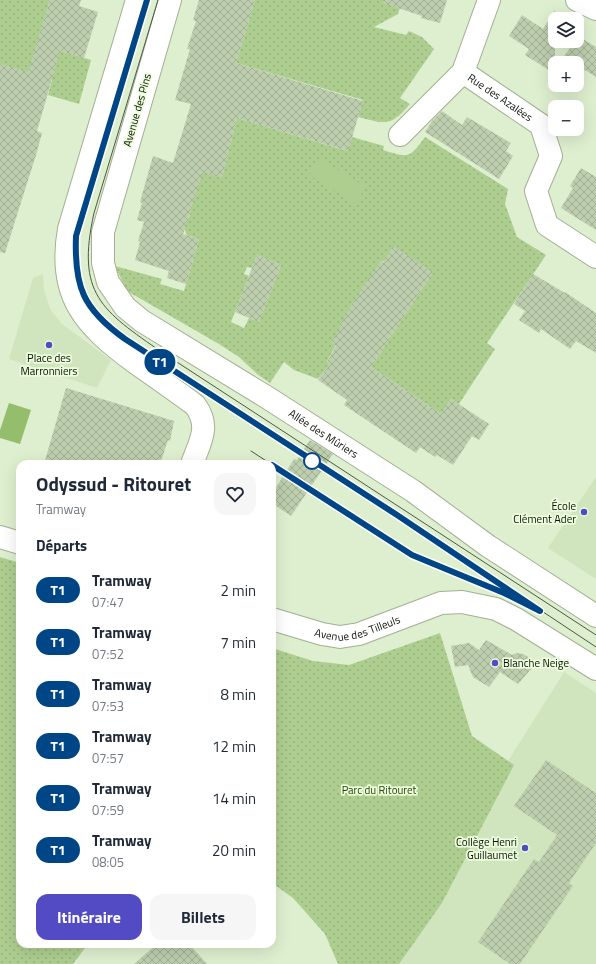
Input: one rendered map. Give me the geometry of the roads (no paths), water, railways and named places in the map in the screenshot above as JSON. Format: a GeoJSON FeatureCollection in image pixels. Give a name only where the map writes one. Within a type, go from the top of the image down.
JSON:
{"type":"FeatureCollection","features":[{"type":"Feature","properties":{"kind":"street"},"geometry":{"type":"LineString","coordinates":[[137,0],[69,229],[66,249],[68,273],[74,296],[87,320],[112,346],[195,405],[200,412],[205,427],[193,460]]}},
{"type":"Feature","properties":{"kind":"street","name":"Avenue des Pins"},"geometry":{"type":"LineString","coordinates":[[106,221],[170,0]]}},
{"type":"Feature","properties":{"kind":"street","name":"Rue des Azalées"},"geometry":{"type":"LineString","coordinates":[[400,135],[463,72],[490,0]]}},
{"type":"Feature","properties":{"kind":"street"},"geometry":{"type":"LineString","coordinates":[[578,0],[596,9]]}},
{"type":"Feature","properties":{"kind":"street","name":"Rue des Azalées"},"geometry":{"type":"LineString","coordinates":[[463,72],[541,125],[551,156],[536,191],[547,225],[596,257]]}},
{"type":"Feature","properties":{"kind":"street","name":"Allée des Mûriers"},"geometry":{"type":"LineString","coordinates":[[106,221],[102,254],[108,282],[125,307],[142,322],[268,398],[413,492],[488,546],[596,616]]}},
{"type":"Feature","properties":{"kind":"street"},"geometry":{"type":"LineString","coordinates":[[0,537],[16,542]]}},
{"type":"Feature","properties":{"kind":"street","name":"Avenue des Tilleuls"},"geometry":{"type":"LineString","coordinates":[[276,620],[322,634],[340,637],[359,634],[441,603],[462,602],[496,608],[596,669]]}},
{"type":"Feature","properties":{"kind":"tram line"},"geometry":{"type":"LineString","coordinates":[[147,0],[76,236],[76,273],[86,300],[104,322],[126,340],[397,515],[596,647]]}},
{"type":"Feature","properties":{"kind":"tram line","name":"T1"},"geometry":{"type":"LineString","coordinates":[[147,0],[76,236],[75,267],[80,288],[84,297],[102,321],[125,339],[397,515],[540,611],[516,598],[412,555],[276,468]]}},
{"type":"Feature","properties":{"kind":"tram line"},"geometry":{"type":"LineString","coordinates":[[158,0],[94,213],[89,241],[88,263],[92,282],[98,297],[109,311],[124,324],[163,353],[596,635]]}},
{"type":"Feature","properties":{"kind":"tram line"},"geometry":{"type":"LineString","coordinates":[[251,451],[265,460]]}},
{"type":"Feature","properties":{"kind":"tram line"},"geometry":{"type":"LineString","coordinates":[[276,468],[412,555],[507,594]]}},
{"type":"Feature","properties":{"kind":"place","name":"Place des Marronniers"},"geometry":{"type":"Point","coordinates":[49,345]}},
{"type":"Feature","properties":{"kind":"place","name":"École Clément Ader"},"geometry":{"type":"Point","coordinates":[584,512]}},
{"type":"Feature","properties":{"kind":"place","name":"Blanche Neige"},"geometry":{"type":"Point","coordinates":[495,663]}},
{"type":"Feature","properties":{"kind":"place","name":"Collège Henri Guillaumet"},"geometry":{"type":"Point","coordinates":[525,848]}},
{"type":"Feature","properties":{"kind":"park label","name":"Parc du Ritouret"},"geometry":{"type":"Point","coordinates":[379,790]}}]}
